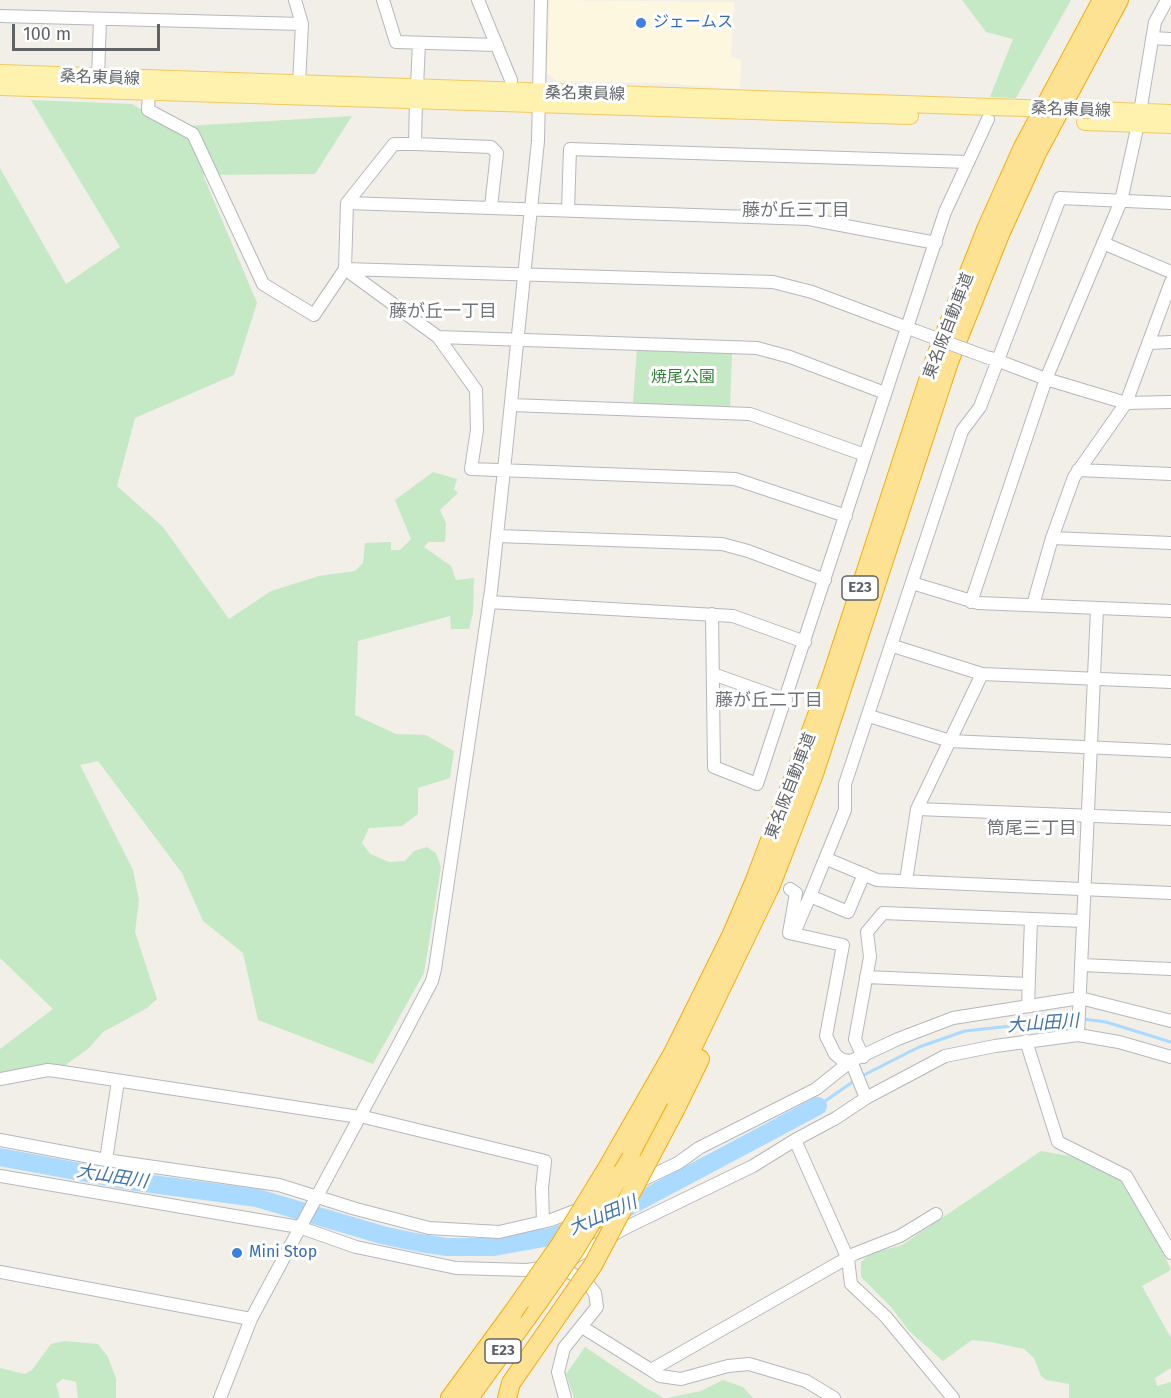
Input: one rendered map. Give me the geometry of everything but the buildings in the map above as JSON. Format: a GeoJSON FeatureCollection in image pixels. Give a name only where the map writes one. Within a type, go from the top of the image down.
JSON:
{"type":"FeatureCollection","features":[{"type":"Feature","properties":{"kind":"highway","name":"東名阪自動車道"},"geometry":{"type":"LineString","coordinates":[[450,1398],[560,1245],[606,1170],[673,1053],[751,889],[799,767],[936,356],[974,260],[1023,147],[1102,0]]}},
{"type":"Feature","properties":{"kind":"highway","name":"東名阪自動車道"},"geometry":{"type":"LineString","coordinates":[[469,1398],[574,1251],[631,1158],[721,991],[771,885],[814,774],[950,362],[1001,232],[1037,153],[1119,0]]}},
{"type":"Feature","properties":{"kind":"highway"},"geometry":{"type":"LineString","coordinates":[[509,1390],[593,1265],[700,1058],[721,991]]}},
{"type":"Feature","properties":{"kind":"main road","name":"桑名東員線"},"geometry":{"type":"LineString","coordinates":[[0,73],[299,84],[416,94]]}},
{"type":"Feature","properties":{"kind":"main road","name":"桑名東員線"},"geometry":{"type":"LineString","coordinates":[[0,87],[416,94],[1139,118],[1171,125]]}},
{"type":"Feature","properties":{"kind":"main road","name":"桑名東員線"},"geometry":{"type":"LineString","coordinates":[[538,99],[656,108],[990,113]]}},
{"type":"Feature","properties":{"kind":"main road","name":"桑名東員線"},"geometry":{"type":"LineString","coordinates":[[1139,118],[1171,113]]}},
{"type":"Feature","properties":{"kind":"street"},"geometry":{"type":"LineString","coordinates":[[295,0],[302,24],[299,84]]}},
{"type":"Feature","properties":{"kind":"street"},"geometry":{"type":"LineString","coordinates":[[384,0],[396,42],[496,45]]}},
{"type":"Feature","properties":{"kind":"street"},"geometry":{"type":"LineString","coordinates":[[478,0],[511,80]]}},
{"type":"Feature","properties":{"kind":"street"},"geometry":{"type":"LineString","coordinates":[[220,1398],[251,1319],[432,981],[497,536],[532,208],[541,0]]}},
{"type":"Feature","properties":{"kind":"street"},"geometry":{"type":"LineString","coordinates":[[971,602],[1046,379],[1121,201],[1139,118],[1155,22],[1167,0]]}},
{"type":"Feature","properties":{"kind":"street"},"geometry":{"type":"LineString","coordinates":[[0,16],[302,24]]}},
{"type":"Feature","properties":{"kind":"street"},"geometry":{"type":"LineString","coordinates":[[98,78],[100,19]]}},
{"type":"Feature","properties":{"kind":"street"},"geometry":{"type":"LineString","coordinates":[[1152,38],[1171,39]]}},
{"type":"Feature","properties":{"kind":"street"},"geometry":{"type":"LineString","coordinates":[[415,144],[419,43]]}},
{"type":"Feature","properties":{"kind":"street"},"geometry":{"type":"LineString","coordinates":[[149,91],[148,110],[193,134],[263,285],[314,315],[345,268],[346,203],[394,144],[491,147],[497,153],[491,207]]}},
{"type":"Feature","properties":{"kind":"street"},"geometry":{"type":"LineString","coordinates":[[712,614],[714,767],[757,784],[806,642],[885,393],[912,329],[945,212],[990,113]]}},
{"type":"Feature","properties":{"kind":"street"},"geometry":{"type":"LineString","coordinates":[[568,210],[570,149],[968,162]]}},
{"type":"Feature","properties":{"kind":"street"},"geometry":{"type":"LineString","coordinates":[[794,934],[827,859],[845,810],[845,784],[893,646],[962,431],[980,407],[993,359],[1060,198],[1171,203]]}},
{"type":"Feature","properties":{"kind":"street"},"geometry":{"type":"LineString","coordinates":[[346,203],[809,219],[936,243]]}},
{"type":"Feature","properties":{"kind":"street"},"geometry":{"type":"LineString","coordinates":[[1103,243],[1171,272]]}},
{"type":"Feature","properties":{"kind":"street"},"geometry":{"type":"LineString","coordinates":[[345,268],[772,282],[812,292],[1046,379],[1126,403],[1171,402]]}},
{"type":"Feature","properties":{"kind":"street"},"geometry":{"type":"LineString","coordinates":[[345,268],[438,338],[478,397],[477,430],[471,469],[735,479],[846,516]]}},
{"type":"Feature","properties":{"kind":"street"},"geometry":{"type":"LineString","coordinates":[[1034,605],[1053,538],[1078,470],[1126,403],[1171,282]]}},
{"type":"Feature","properties":{"kind":"street"},"geometry":{"type":"LineString","coordinates":[[438,338],[757,348],[790,357],[885,393]]}},
{"type":"Feature","properties":{"kind":"street"},"geometry":{"type":"LineString","coordinates":[[1149,343],[1171,342]]}},
{"type":"Feature","properties":{"kind":"street"},"geometry":{"type":"LineString","coordinates":[[511,405],[750,414],[865,455]]}},
{"type":"Feature","properties":{"kind":"street"},"geometry":{"type":"LineString","coordinates":[[1078,470],[1171,474]]}},
{"type":"Feature","properties":{"kind":"street"},"geometry":{"type":"LineString","coordinates":[[497,536],[722,544],[748,551],[825,580]]}},
{"type":"Feature","properties":{"kind":"street"},"geometry":{"type":"LineString","coordinates":[[1053,538],[1171,543]]}},
{"type":"Feature","properties":{"kind":"street"},"geometry":{"type":"LineString","coordinates":[[912,583],[971,602],[1171,612]]}},
{"type":"Feature","properties":{"kind":"street"},"geometry":{"type":"LineString","coordinates":[[489,602],[733,616],[806,642]]}},
{"type":"Feature","properties":{"kind":"street"},"geometry":{"type":"LineString","coordinates":[[1078,1035],[1097,609]]}},
{"type":"Feature","properties":{"kind":"street"},"geometry":{"type":"LineString","coordinates":[[893,646],[982,674],[1171,682]]}},
{"type":"Feature","properties":{"kind":"street"},"geometry":{"type":"LineString","coordinates":[[713,674],[786,700]]}},
{"type":"Feature","properties":{"kind":"street"},"geometry":{"type":"LineString","coordinates":[[906,881],[917,809],[982,674]]}},
{"type":"Feature","properties":{"kind":"street"},"geometry":{"type":"LineString","coordinates":[[869,716],[950,741],[1171,751]]}},
{"type":"Feature","properties":{"kind":"street"},"geometry":{"type":"LineString","coordinates":[[917,809],[1171,819]]}},
{"type":"Feature","properties":{"kind":"street"},"geometry":{"type":"LineString","coordinates":[[827,859],[877,880],[1171,893]]}},
{"type":"Feature","properties":{"kind":"street"},"geometry":{"type":"LineString","coordinates":[[810,896],[848,912],[864,874]]}},
{"type":"Feature","properties":{"kind":"street"},"geometry":{"type":"LineString","coordinates":[[790,889],[796,893],[789,933],[843,945],[826,1036],[842,1060],[857,1059]]}},
{"type":"Feature","properties":{"kind":"street"},"geometry":{"type":"LineString","coordinates":[[866,1098],[855,1039],[870,957],[867,932],[883,913],[1083,921]]}},
{"type":"Feature","properties":{"kind":"street"},"geometry":{"type":"LineString","coordinates":[[1028,1006],[1031,919]]}},
{"type":"Feature","properties":{"kind":"street"},"geometry":{"type":"LineString","coordinates":[[1082,965],[1171,969]]}},
{"type":"Feature","properties":{"kind":"street"},"geometry":{"type":"LineString","coordinates":[[866,977],[1028,984]]}},
{"type":"Feature","properties":{"kind":"street"},"geometry":{"type":"LineString","coordinates":[[0,1140],[106,1160],[279,1185],[315,1198],[429,1228],[499,1232],[543,1222],[596,1203],[678,1163],[699,1148],[816,1089],[857,1059],[898,1039],[953,1017],[1028,1006],[1080,1002],[1171,1021]]}},
{"type":"Feature","properties":{"kind":"street"},"geometry":{"type":"LineString","coordinates":[[0,1176],[300,1225],[356,1247],[456,1268],[527,1270],[560,1266],[627,1227],[753,1167],[866,1098],[945,1056],[1026,1041],[1078,1035],[1119,1042],[1171,1057]]}},
{"type":"Feature","properties":{"kind":"street"},"geometry":{"type":"LineString","coordinates":[[1026,1041],[1058,1142],[1126,1176],[1171,1253]]}},
{"type":"Feature","properties":{"kind":"street"},"geometry":{"type":"LineString","coordinates":[[0,1079],[48,1071],[359,1116],[546,1161],[542,1188],[543,1222]]}},
{"type":"Feature","properties":{"kind":"street"},"geometry":{"type":"LineString","coordinates":[[106,1160],[118,1081]]}},
{"type":"Feature","properties":{"kind":"street"},"geometry":{"type":"LineString","coordinates":[[795,1140],[848,1259],[851,1284],[886,1317],[953,1398]]}},
{"type":"Feature","properties":{"kind":"street"},"geometry":{"type":"LineString","coordinates":[[651,1370],[848,1259],[900,1236],[936,1214]]}},
{"type":"Feature","properties":{"kind":"street"},"geometry":{"type":"LineString","coordinates":[[560,1266],[588,1284],[595,1293],[597,1307],[564,1348],[558,1372],[565,1398]]}},
{"type":"Feature","properties":{"kind":"street"},"geometry":{"type":"LineString","coordinates":[[0,1272],[251,1319]]}},
{"type":"Feature","properties":{"kind":"street"},"geometry":{"type":"LineString","coordinates":[[582,1327],[660,1376],[681,1379],[728,1366],[749,1364],[807,1381],[834,1398]]}},
{"type":"Feature","properties":{"kind":"shaded area"},"geometry":{"type":"Polygon","coordinates":[[[550,0],[734,2],[731,57],[741,59],[740,89],[663,83],[557,81],[547,73],[550,0]]]}},
{"type":"Feature","properties":{"kind":"green space"},"geometry":{"type":"Polygon","coordinates":[[[962,0],[1071,0],[1016,98],[990,97],[1013,39],[986,32],[962,0]]]}},
{"type":"Feature","properties":{"kind":"green space"},"geometry":{"type":"Polygon","coordinates":[[[31,100],[132,104],[170,127],[352,116],[315,174],[203,175],[257,303],[234,375],[135,418],[117,486],[163,527],[229,619],[271,591],[319,576],[355,571],[363,563],[365,543],[391,542],[391,550],[400,550],[411,539],[395,500],[433,472],[457,479],[454,489],[458,493],[440,510],[446,523],[445,542],[428,542],[424,547],[451,566],[456,580],[474,578],[473,613],[469,629],[451,629],[450,616],[358,641],[355,715],[396,734],[426,735],[454,751],[450,778],[418,788],[418,814],[402,826],[369,828],[362,843],[370,854],[389,862],[405,861],[414,851],[427,847],[436,853],[441,867],[424,973],[373,1064],[258,1020],[243,953],[203,921],[182,873],[98,761],[80,765],[133,870],[139,900],[135,932],[157,999],[147,1008],[103,1032],[89,1048],[64,1066],[0,1075],[0,1049],[53,1009],[0,958],[0,168],[66,284],[120,247],[31,100]]]}},
{"type":"Feature","properties":{"kind":"green space","name":"焼尾公園"},"geometry":{"type":"Polygon","coordinates":[[[637,348],[729,351],[732,354],[730,408],[635,405],[633,402],[637,348]]]}},
{"type":"Feature","properties":{"kind":"green space"},"geometry":{"type":"Polygon","coordinates":[[[1041,1151],[1080,1158],[1117,1176],[1149,1222],[1171,1270],[1142,1286],[1171,1338],[1171,1368],[1155,1378],[1157,1386],[1171,1382],[1171,1398],[1069,1398],[1069,1384],[1046,1380],[1041,1376],[1034,1358],[1024,1349],[991,1342],[972,1340],[943,1361],[909,1331],[891,1307],[861,1277],[861,1262],[870,1254],[902,1245],[1041,1151]]]}},
{"type":"Feature","properties":{"kind":"green space"},"geometry":{"type":"Polygon","coordinates":[[[65,1341],[98,1344],[108,1357],[116,1379],[116,1398],[78,1398],[76,1382],[63,1379],[56,1384],[60,1398],[0,1398],[0,1368],[25,1374],[32,1370],[51,1344],[65,1341]]]}},
{"type":"Feature","properties":{"kind":"green space"},"geometry":{"type":"Polygon","coordinates":[[[585,1347],[664,1398],[574,1398],[566,1374],[585,1347]]]}},
{"type":"Feature","properties":{"kind":"green space"},"geometry":{"type":"Polygon","coordinates":[[[723,1380],[743,1387],[753,1398],[667,1398],[701,1391],[723,1380]]]}},
{"type":"Feature","properties":{"kind":"waterway","name":"大山田川"},"geometry":{"type":"LineString","coordinates":[[860,1077],[919,1047],[965,1031],[1076,1019]]}},
{"type":"Feature","properties":{"kind":"waterway","name":"大山田川"},"geometry":{"type":"LineString","coordinates":[[1083,1019],[1106,1022],[1171,1042]]}},
{"type":"Feature","properties":{"kind":"waterway","name":"大山田川"},"geometry":{"type":"LineString","coordinates":[[818,1106],[854,1081]]}},
{"type":"Feature","properties":{"kind":"waterway","name":"大山田川"},"geometry":{"type":"LineString","coordinates":[[0,1157],[129,1181],[257,1198],[382,1235],[420,1243],[447,1247],[494,1247],[555,1236],[615,1214],[818,1106]]}},
{"type":"Feature","properties":{"kind":"place","name":"ジェームス"},"geometry":{"type":"Point","coordinates":[641,23]}},
{"type":"Feature","properties":{"kind":"place","name":"Mini Stop"},"geometry":{"type":"Point","coordinates":[237,1253]}},
{"type":"Feature","properties":{"kind":"district","name":"藤が丘三丁目"},"geometry":{"type":"Point","coordinates":[796,211]}},
{"type":"Feature","properties":{"kind":"district","name":"藤が丘一丁目"},"geometry":{"type":"Point","coordinates":[443,312]}},
{"type":"Feature","properties":{"kind":"district","name":"藤が丘二丁目"},"geometry":{"type":"Point","coordinates":[769,701]}},
{"type":"Feature","properties":{"kind":"district","name":"筒尾三丁目"},"geometry":{"type":"Point","coordinates":[1032,829]}}]}
